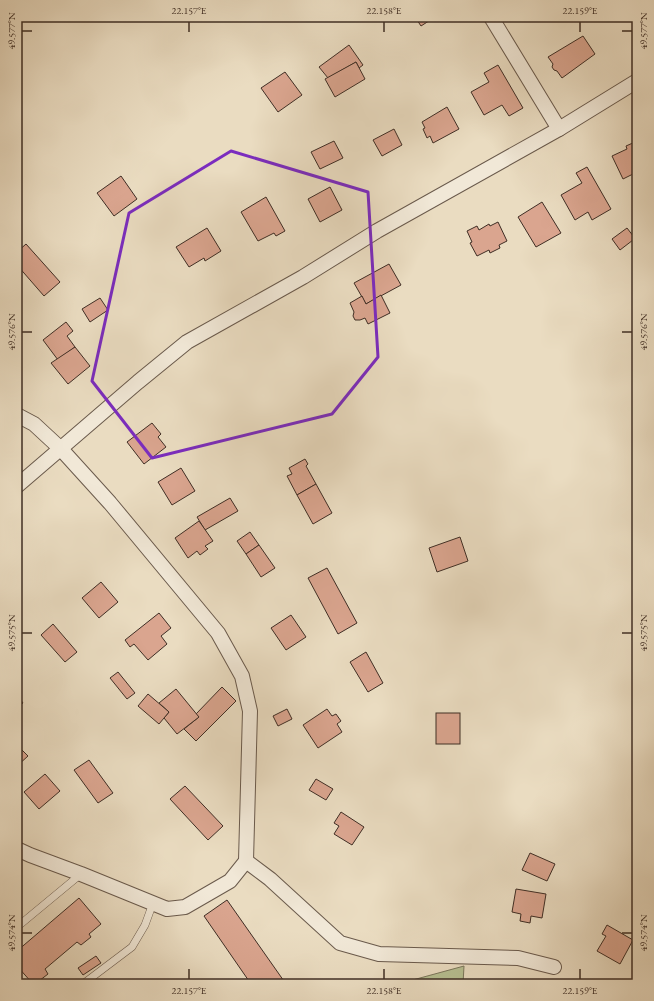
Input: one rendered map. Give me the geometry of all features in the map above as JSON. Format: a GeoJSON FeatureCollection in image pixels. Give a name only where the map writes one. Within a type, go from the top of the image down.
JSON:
{"type":"FeatureCollection","features":[{"type":"Feature","properties":{"kind":"street"},"geometry":{"type":"LineString","coordinates":[[491,17],[559,129]]}},
{"type":"Feature","properties":{"kind":"street"},"geometry":{"type":"LineString","coordinates":[[17,486],[187,342],[303,277],[383,227],[559,129],[637,81]]}},
{"type":"Feature","properties":{"kind":"street"},"geometry":{"type":"LineString","coordinates":[[17,415],[34,424],[60,449],[110,503],[218,633],[242,676],[250,712],[246,861],[230,880],[185,907],[167,909],[30,855],[17,848]]}},
{"type":"Feature","properties":{"kind":"street"},"geometry":{"type":"LineString","coordinates":[[246,861],[270,879],[340,943],[379,954],[518,958],[554,967]]}},
{"type":"Feature","properties":{"kind":"lane"},"geometry":{"type":"LineString","coordinates":[[17,927],[81,874]]}},
{"type":"Feature","properties":{"kind":"lane"},"geometry":{"type":"LineString","coordinates":[[83,984],[132,947],[145,925],[153,903]]}},
{"type":"Feature","properties":{"kind":"highlighted area"},"geometry":{"type":"Polygon","coordinates":[[[231,151],[368,192],[378,357],[332,414],[152,458],[92,381],[129,213],[231,151]]]}},
{"type":"Feature","properties":{"kind":"green space"},"geometry":{"type":"Polygon","coordinates":[[[464,966],[463,984],[398,984],[464,966]]]}},
{"type":"Feature","properties":{"kind":"building"},"geometry":{"type":"Polygon","coordinates":[[[415,17],[435,17],[421,26],[415,17]]]}},
{"type":"Feature","properties":{"kind":"building"},"geometry":{"type":"Polygon","coordinates":[[[583,36],[595,54],[562,78],[552,67],[553,64],[548,57],[583,36]]]}},
{"type":"Feature","properties":{"kind":"building"},"geometry":{"type":"Polygon","coordinates":[[[349,45],[363,65],[359,68],[356,62],[328,78],[319,67],[349,45]]]}},
{"type":"Feature","properties":{"kind":"building"},"geometry":{"type":"Polygon","coordinates":[[[356,62],[365,79],[335,97],[325,79],[356,62]]]}},
{"type":"Feature","properties":{"kind":"building"},"geometry":{"type":"Polygon","coordinates":[[[498,65],[523,108],[509,116],[502,105],[484,115],[471,92],[489,82],[484,73],[498,65]]]}},
{"type":"Feature","properties":{"kind":"building"},"geometry":{"type":"Polygon","coordinates":[[[285,72],[302,95],[278,112],[261,88],[285,72]]]}},
{"type":"Feature","properties":{"kind":"building"},"geometry":{"type":"Polygon","coordinates":[[[447,107],[459,129],[433,143],[430,136],[427,138],[422,122],[447,107]]]}},
{"type":"Feature","properties":{"kind":"building"},"geometry":{"type":"Polygon","coordinates":[[[394,129],[402,145],[382,156],[373,140],[394,129]]]}},
{"type":"Feature","properties":{"kind":"building"},"geometry":{"type":"Polygon","coordinates":[[[334,141],[343,158],[320,169],[311,152],[334,141]]]}},
{"type":"Feature","properties":{"kind":"building"},"geometry":{"type":"Polygon","coordinates":[[[635,142],[637,147],[637,172],[623,179],[612,156],[627,149],[626,146],[635,142]]]}},
{"type":"Feature","properties":{"kind":"building"},"geometry":{"type":"Polygon","coordinates":[[[587,167],[611,209],[592,220],[588,212],[575,220],[561,195],[582,183],[576,173],[587,167]]]}},
{"type":"Feature","properties":{"kind":"building"},"geometry":{"type":"Polygon","coordinates":[[[121,176],[137,199],[114,216],[97,193],[121,176]]]}},
{"type":"Feature","properties":{"kind":"building"},"geometry":{"type":"Polygon","coordinates":[[[330,187],[342,210],[320,222],[308,199],[330,187]]]}},
{"type":"Feature","properties":{"kind":"building"},"geometry":{"type":"Polygon","coordinates":[[[266,197],[285,231],[276,236],[274,233],[258,241],[241,212],[266,197]]]}},
{"type":"Feature","properties":{"kind":"building"},"geometry":{"type":"Polygon","coordinates":[[[542,202],[561,233],[536,247],[518,217],[542,202]]]}},
{"type":"Feature","properties":{"kind":"building"},"geometry":{"type":"Polygon","coordinates":[[[498,222],[507,241],[499,245],[500,248],[490,253],[489,250],[477,256],[470,243],[472,242],[467,231],[477,226],[479,230],[489,224],[490,226],[498,222]]]}},
{"type":"Feature","properties":{"kind":"building"},"geometry":{"type":"Polygon","coordinates":[[[207,228],[221,251],[205,261],[204,258],[189,267],[176,247],[207,228]]]}},
{"type":"Feature","properties":{"kind":"building"},"geometry":{"type":"Polygon","coordinates":[[[627,228],[637,241],[635,243],[633,240],[620,250],[612,239],[627,228]]]}},
{"type":"Feature","properties":{"kind":"building"},"geometry":{"type":"Polygon","coordinates":[[[26,244],[60,282],[44,296],[17,265],[17,252],[26,244]]]}},
{"type":"Feature","properties":{"kind":"building"},"geometry":{"type":"Polygon","coordinates":[[[389,264],[401,285],[366,304],[354,283],[389,264]]]}},
{"type":"Feature","properties":{"kind":"building"},"geometry":{"type":"Polygon","coordinates":[[[381,295],[390,313],[368,324],[365,318],[355,320],[353,316],[354,312],[350,303],[362,296],[366,304],[381,295]]]}},
{"type":"Feature","properties":{"kind":"building"},"geometry":{"type":"Polygon","coordinates":[[[100,298],[108,310],[90,322],[82,309],[100,298]]]}},
{"type":"Feature","properties":{"kind":"building"},"geometry":{"type":"Polygon","coordinates":[[[66,322],[73,331],[67,336],[75,347],[58,360],[43,340],[66,322]]]}},
{"type":"Feature","properties":{"kind":"building"},"geometry":{"type":"Polygon","coordinates":[[[75,347],[90,366],[68,384],[51,363],[75,347]]]}},
{"type":"Feature","properties":{"kind":"building"},"geometry":{"type":"Polygon","coordinates":[[[152,423],[161,434],[158,437],[166,447],[144,464],[127,442],[152,423]]]}},
{"type":"Feature","properties":{"kind":"building"},"geometry":{"type":"Polygon","coordinates":[[[305,459],[308,464],[306,466],[316,484],[297,495],[287,476],[292,474],[289,468],[305,459]]]}},
{"type":"Feature","properties":{"kind":"building"},"geometry":{"type":"Polygon","coordinates":[[[181,468],[195,491],[172,505],[158,482],[181,468]]]}},
{"type":"Feature","properties":{"kind":"building"},"geometry":{"type":"Polygon","coordinates":[[[316,484],[332,513],[313,524],[297,495],[316,484]]]}},
{"type":"Feature","properties":{"kind":"building"},"geometry":{"type":"Polygon","coordinates":[[[230,498],[238,511],[205,530],[197,517],[230,498]]]}},
{"type":"Feature","properties":{"kind":"building"},"geometry":{"type":"Polygon","coordinates":[[[199,521],[213,541],[205,546],[208,549],[200,555],[197,551],[188,558],[175,538],[199,521]]]}},
{"type":"Feature","properties":{"kind":"building"},"geometry":{"type":"Polygon","coordinates":[[[250,532],[259,545],[246,554],[237,541],[250,532]]]}},
{"type":"Feature","properties":{"kind":"building"},"geometry":{"type":"Polygon","coordinates":[[[460,537],[468,561],[437,572],[429,548],[460,537]]]}},
{"type":"Feature","properties":{"kind":"building"},"geometry":{"type":"Polygon","coordinates":[[[259,545],[275,568],[261,577],[246,554],[259,545]]]}},
{"type":"Feature","properties":{"kind":"building"},"geometry":{"type":"Polygon","coordinates":[[[327,568],[357,623],[338,634],[308,578],[327,568]]]}},
{"type":"Feature","properties":{"kind":"building"},"geometry":{"type":"Polygon","coordinates":[[[101,582],[118,602],[99,618],[82,598],[101,582]]]}},
{"type":"Feature","properties":{"kind":"building"},"geometry":{"type":"Polygon","coordinates":[[[159,613],[171,628],[161,636],[167,644],[148,660],[134,644],[130,647],[125,640],[159,613]]]}},
{"type":"Feature","properties":{"kind":"building"},"geometry":{"type":"Polygon","coordinates":[[[291,615],[306,637],[286,650],[271,628],[291,615]]]}},
{"type":"Feature","properties":{"kind":"building"},"geometry":{"type":"Polygon","coordinates":[[[53,624],[77,652],[65,662],[41,635],[53,624]]]}},
{"type":"Feature","properties":{"kind":"building"},"geometry":{"type":"Polygon","coordinates":[[[366,652],[383,683],[368,692],[350,662],[366,652]]]}},
{"type":"Feature","properties":{"kind":"building"},"geometry":{"type":"Polygon","coordinates":[[[118,672],[135,693],[127,699],[110,678],[118,672]]]}},
{"type":"Feature","properties":{"kind":"building"},"geometry":{"type":"Polygon","coordinates":[[[222,687],[236,701],[196,741],[184,729],[199,717],[196,714],[222,687]]]}},
{"type":"Feature","properties":{"kind":"building"},"geometry":{"type":"Polygon","coordinates":[[[176,689],[199,717],[177,734],[164,718],[169,712],[159,703],[176,689]]]}},
{"type":"Feature","properties":{"kind":"building"},"geometry":{"type":"Polygon","coordinates":[[[148,694],[169,712],[159,724],[138,706],[148,694]]]}},
{"type":"Feature","properties":{"kind":"building"},"geometry":{"type":"Polygon","coordinates":[[[17,695],[23,703],[17,708],[17,695]]]}},
{"type":"Feature","properties":{"kind":"building"},"geometry":{"type":"Polygon","coordinates":[[[287,709],[292,719],[278,726],[273,716],[287,709]]]}},
{"type":"Feature","properties":{"kind":"building"},"geometry":{"type":"Polygon","coordinates":[[[327,709],[332,716],[336,714],[341,721],[337,724],[342,732],[318,748],[303,725],[327,709]]]}},
{"type":"Feature","properties":{"kind":"building"},"geometry":{"type":"Polygon","coordinates":[[[436,713],[460,713],[460,744],[436,744],[436,713]]]}},
{"type":"Feature","properties":{"kind":"building"},"geometry":{"type":"Polygon","coordinates":[[[20,748],[28,756],[17,766],[17,751],[20,748]]]}},
{"type":"Feature","properties":{"kind":"building"},"geometry":{"type":"Polygon","coordinates":[[[89,760],[113,793],[98,803],[74,770],[89,760]]]}},
{"type":"Feature","properties":{"kind":"building"},"geometry":{"type":"Polygon","coordinates":[[[45,774],[60,791],[39,809],[24,792],[45,774]]]}},
{"type":"Feature","properties":{"kind":"building"},"geometry":{"type":"Polygon","coordinates":[[[316,779],[333,789],[326,800],[309,790],[316,779]]]}},
{"type":"Feature","properties":{"kind":"building"},"geometry":{"type":"Polygon","coordinates":[[[185,786],[223,826],[208,840],[170,799],[185,786]]]}},
{"type":"Feature","properties":{"kind":"building"},"geometry":{"type":"Polygon","coordinates":[[[341,812],[364,827],[352,845],[334,834],[339,826],[334,823],[341,812]]]}},
{"type":"Feature","properties":{"kind":"building"},"geometry":{"type":"Polygon","coordinates":[[[530,853],[555,864],[547,881],[522,870],[530,853]]]}},
{"type":"Feature","properties":{"kind":"building"},"geometry":{"type":"Polygon","coordinates":[[[516,889],[546,894],[542,918],[531,916],[530,923],[520,921],[521,914],[512,912],[516,889]]]}},
{"type":"Feature","properties":{"kind":"building"},"geometry":{"type":"Polygon","coordinates":[[[79,898],[101,924],[89,934],[91,937],[81,945],[77,942],[45,969],[48,974],[33,984],[17,966],[17,951],[79,898]]]}},
{"type":"Feature","properties":{"kind":"building"},"geometry":{"type":"Polygon","coordinates":[[[227,900],[286,984],[251,984],[204,916],[227,900]]]}},
{"type":"Feature","properties":{"kind":"building"},"geometry":{"type":"Polygon","coordinates":[[[607,925],[633,940],[620,964],[597,951],[606,936],[602,934],[607,925]]]}},
{"type":"Feature","properties":{"kind":"building"},"geometry":{"type":"Polygon","coordinates":[[[96,956],[101,963],[83,975],[78,968],[96,956]]]}}]}
